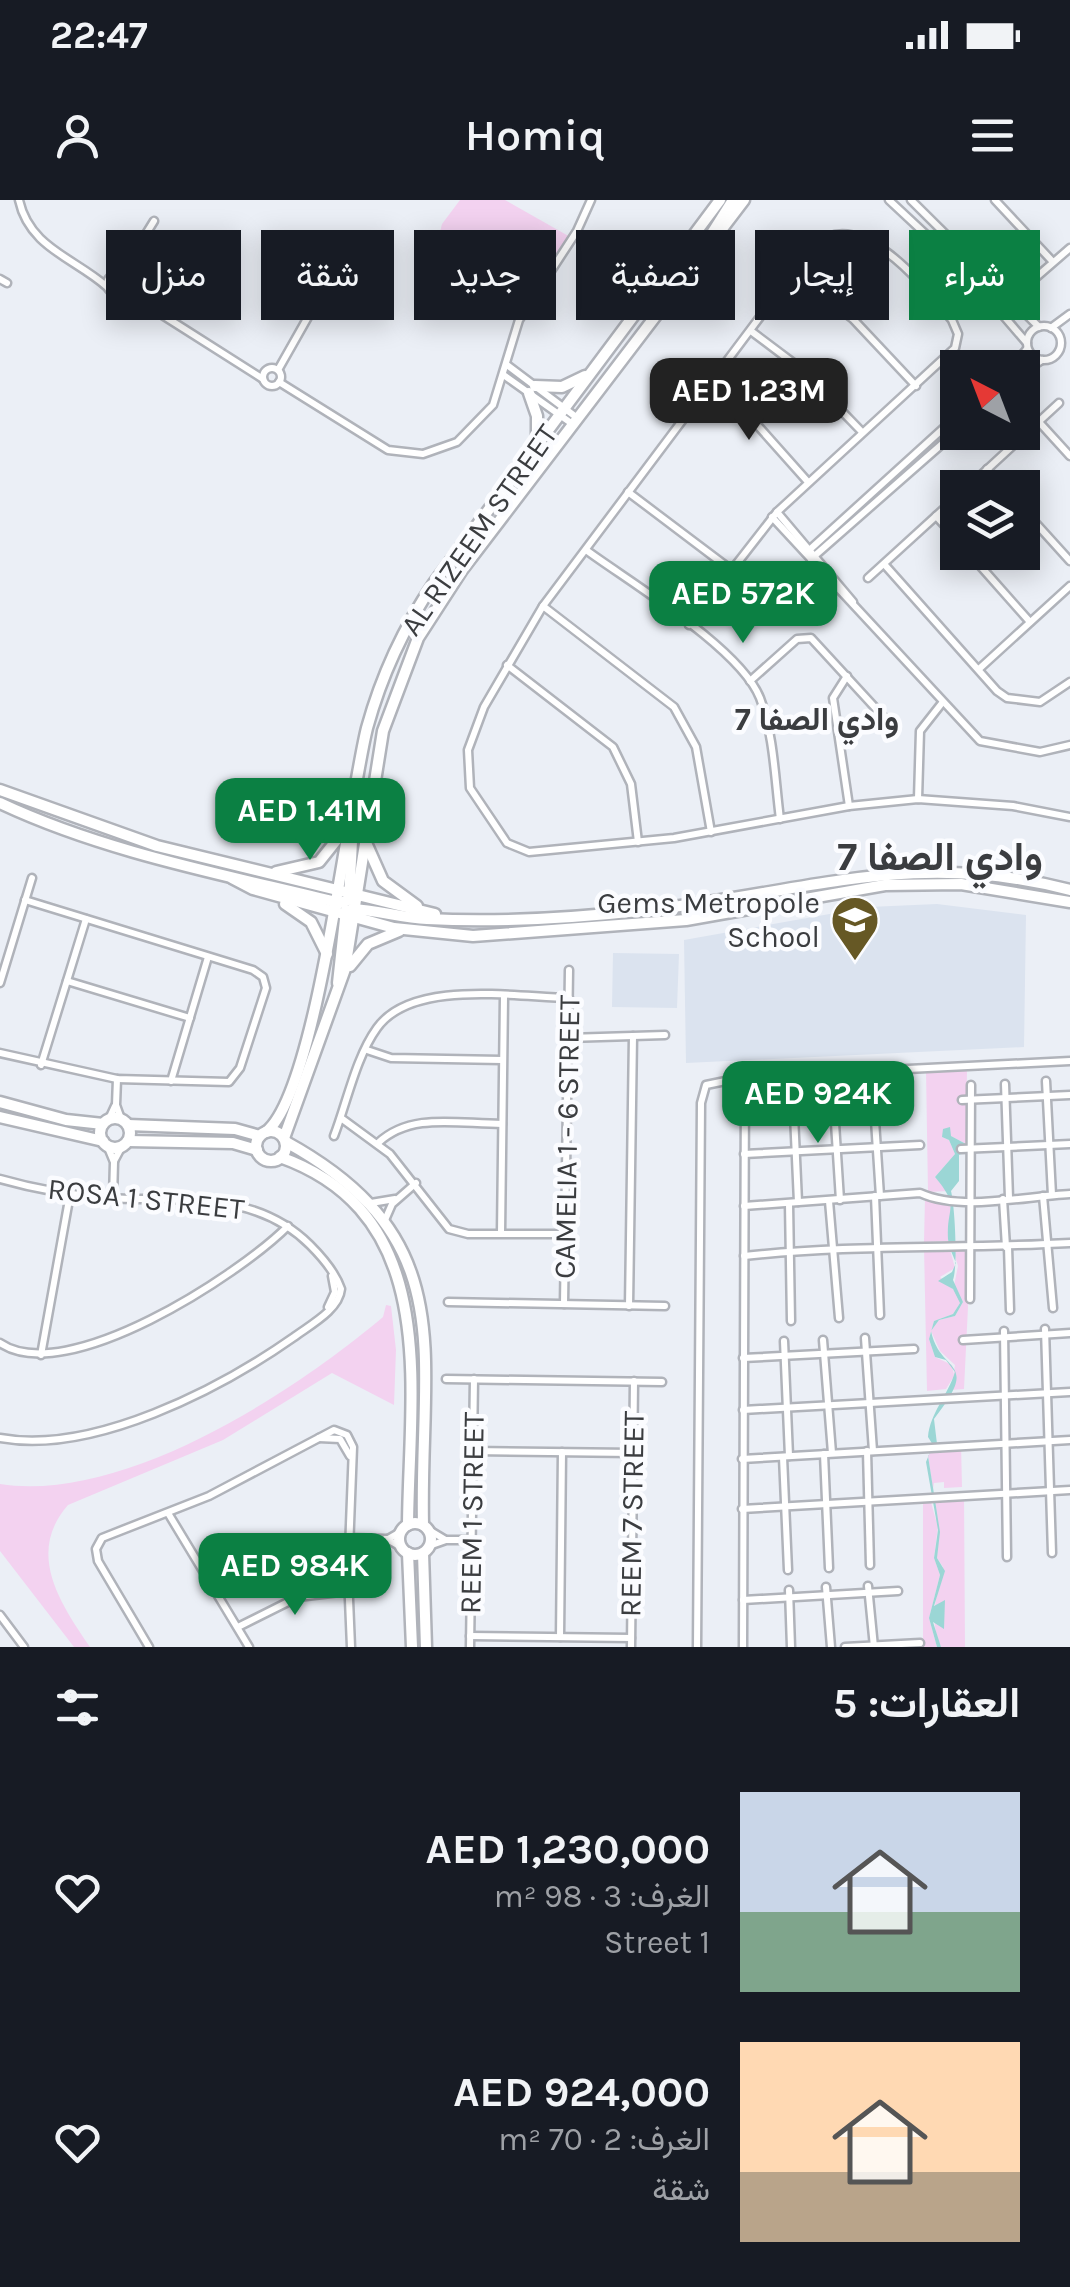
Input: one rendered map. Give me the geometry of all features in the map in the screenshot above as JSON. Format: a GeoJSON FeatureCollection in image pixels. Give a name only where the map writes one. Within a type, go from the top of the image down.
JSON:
{"type":"FeatureCollection","features":[{"type":"Feature","properties":{"kind":"street"},"geometry":{"type":"LineString","coordinates":[[20,200],[36,235],[106,281]]}},
{"type":"Feature","properties":{"kind":"street"},"geometry":{"type":"LineString","coordinates":[[556,262],[591,200]]}},
{"type":"Feature","properties":{"kind":"street","name":"AL RIZEEM STREET"},"geometry":{"type":"LineString","coordinates":[[347,905],[348,823],[353,796],[374,705],[407,627],[434,583],[720,200]]}},
{"type":"Feature","properties":{"kind":"street","name":"AL RIZEEM STREET"},"geometry":{"type":"LineString","coordinates":[[285,1140],[297,1065],[366,834],[383,731],[418,638],[450,586],[703,254],[734,206],[744,200]]}},
{"type":"Feature","properties":{"kind":"street"},"geometry":{"type":"LineString","coordinates":[[734,206],[752,200]]}},
{"type":"Feature","properties":{"kind":"street"},"geometry":{"type":"LineString","coordinates":[[889,200],[922,230]]}},
{"type":"Feature","properties":{"kind":"street"},"geometry":{"type":"LineString","coordinates":[[911,200],[942,230]]}},
{"type":"Feature","properties":{"kind":"street"},"geometry":{"type":"LineString","coordinates":[[995,200],[1054,262]]}},
{"type":"Feature","properties":{"kind":"street"},"geometry":{"type":"LineString","coordinates":[[148,230],[154,221]]}},
{"type":"Feature","properties":{"kind":"street"},"geometry":{"type":"LineString","coordinates":[[1040,274],[1070,248]]}},
{"type":"Feature","properties":{"kind":"street"},"geometry":{"type":"LineString","coordinates":[[689,626],[774,514],[951,354],[958,334],[948,314],[889,256]]}},
{"type":"Feature","properties":{"kind":"street"},"geometry":{"type":"LineString","coordinates":[[1032,320],[1039,327],[1051,328],[1070,314]]}},
{"type":"Feature","properties":{"kind":"street"},"geometry":{"type":"LineString","coordinates":[[171,320],[250,369],[270,386],[279,382]]}},
{"type":"Feature","properties":{"kind":"street"},"geometry":{"type":"LineString","coordinates":[[279,382],[278,370],[306,320]]}},
{"type":"Feature","properties":{"kind":"street"},"geometry":{"type":"LineString","coordinates":[[279,382],[371,442],[414,454],[449,446],[471,432],[493,404],[520,320]]}},
{"type":"Feature","properties":{"kind":"street"},"geometry":{"type":"LineString","coordinates":[[759,320],[543,606],[506,665],[484,707],[466,763],[470,788],[502,837],[514,848],[529,852],[638,842],[849,806],[918,799],[1013,806],[1070,817]]}},
{"type":"Feature","properties":{"kind":"street"},"geometry":{"type":"LineString","coordinates":[[854,320],[916,386]]}},
{"type":"Feature","properties":{"kind":"street"},"geometry":{"type":"LineString","coordinates":[[1007,320],[1042,360],[1056,355],[1060,341],[1070,330]]}},
{"type":"Feature","properties":{"kind":"street"},"geometry":{"type":"LineString","coordinates":[[1024,350],[1039,327]]}},
{"type":"Feature","properties":{"kind":"street"},"geometry":{"type":"LineString","coordinates":[[1051,328],[1060,341]]}},
{"type":"Feature","properties":{"kind":"street"},"geometry":{"type":"LineString","coordinates":[[751,331],[800,368],[862,432]]}},
{"type":"Feature","properties":{"kind":"street"},"geometry":{"type":"LineString","coordinates":[[507,366],[574,420]]}},
{"type":"Feature","properties":{"kind":"street"},"geometry":{"type":"LineString","coordinates":[[250,369],[278,370]]}},
{"type":"Feature","properties":{"kind":"street"},"geometry":{"type":"LineString","coordinates":[[263,379],[266,370]]}},
{"type":"Feature","properties":{"kind":"street"},"geometry":{"type":"LineString","coordinates":[[505,376],[532,390],[562,387],[590,374]]}},
{"type":"Feature","properties":{"kind":"street"},"geometry":{"type":"LineString","coordinates":[[708,387],[759,427],[808,482]]}},
{"type":"Feature","properties":{"kind":"street"},"geometry":{"type":"LineString","coordinates":[[532,390],[537,446]]}},
{"type":"Feature","properties":{"kind":"street"},"geometry":{"type":"LineString","coordinates":[[1040,421],[1059,403]]}},
{"type":"Feature","properties":{"kind":"street"},"geometry":{"type":"LineString","coordinates":[[1040,423],[1070,456]]}},
{"type":"Feature","properties":{"kind":"street"},"geometry":{"type":"LineString","coordinates":[[800,538],[815,538],[829,530],[940,431]]}},
{"type":"Feature","properties":{"kind":"street"},"geometry":{"type":"LineString","coordinates":[[811,555],[832,542],[940,446]]}},
{"type":"Feature","properties":{"kind":"street"},"geometry":{"type":"LineString","coordinates":[[987,469],[1008,450]]}},
{"type":"Feature","properties":{"kind":"street"},"geometry":{"type":"LineString","coordinates":[[628,492],[730,569]]}},
{"type":"Feature","properties":{"kind":"street"},"geometry":{"type":"LineString","coordinates":[[868,578],[940,512]]}},
{"type":"Feature","properties":{"kind":"street"},"geometry":{"type":"LineString","coordinates":[[774,514],[800,538],[853,603]]}},
{"type":"Feature","properties":{"kind":"street"},"geometry":{"type":"LineString","coordinates":[[774,514],[942,703],[989,746],[1040,752],[1070,745]]}},
{"type":"Feature","properties":{"kind":"street"},"geometry":{"type":"LineString","coordinates":[[936,516],[940,520]]}},
{"type":"Feature","properties":{"kind":"street"},"geometry":{"type":"LineString","coordinates":[[1040,528],[1070,561]]}},
{"type":"Feature","properties":{"kind":"street"},"geometry":{"type":"LineString","coordinates":[[811,555],[829,530]]}},
{"type":"Feature","properties":{"kind":"street"},"geometry":{"type":"LineString","coordinates":[[826,568],[832,542]]}},
{"type":"Feature","properties":{"kind":"street"},"geometry":{"type":"LineString","coordinates":[[586,550],[689,626],[750,681],[764,711],[780,819]]}},
{"type":"Feature","properties":{"kind":"street"},"geometry":{"type":"LineString","coordinates":[[884,564],[1002,695],[1047,700],[1070,682]]}},
{"type":"Feature","properties":{"kind":"street"},"geometry":{"type":"LineString","coordinates":[[984,570],[1030,622]]}},
{"type":"Feature","properties":{"kind":"street"},"geometry":{"type":"LineString","coordinates":[[978,669],[1070,586]]}},
{"type":"Feature","properties":{"kind":"street"},"geometry":{"type":"LineString","coordinates":[[543,606],[674,707],[696,747],[711,832]]}},
{"type":"Feature","properties":{"kind":"street"},"geometry":{"type":"LineString","coordinates":[[750,681],[797,639],[806,637],[891,724]]}},
{"type":"Feature","properties":{"kind":"street"},"geometry":{"type":"LineString","coordinates":[[506,665],[613,748],[631,784],[638,842]]}},
{"type":"Feature","properties":{"kind":"street"},"geometry":{"type":"LineString","coordinates":[[847,676],[833,698],[849,806]]}},
{"type":"Feature","properties":{"kind":"street"},"geometry":{"type":"LineString","coordinates":[[918,799],[920,730],[942,703]]}},
{"type":"Feature","properties":{"kind":"street"},"geometry":{"type":"LineString","coordinates":[[0,790],[157,846],[270,873],[404,930],[493,936],[636,926],[885,884],[961,884],[1070,902]]}},
{"type":"Feature","properties":{"kind":"street"},"geometry":{"type":"LineString","coordinates":[[340,988],[337,972],[356,820],[353,796]]}},
{"type":"Feature","properties":{"kind":"street"},"geometry":{"type":"LineString","coordinates":[[0,803],[92,837],[232,878],[429,920],[650,910],[901,870],[984,874],[1070,890]]}},
{"type":"Feature","properties":{"kind":"street"},"geometry":{"type":"LineString","coordinates":[[270,873],[319,862],[336,845],[348,823]]}},
{"type":"Feature","properties":{"kind":"street"},"geometry":{"type":"LineString","coordinates":[[366,834],[373,864],[388,887],[410,904],[451,918]]}},
{"type":"Feature","properties":{"kind":"street"},"geometry":{"type":"LineString","coordinates":[[0,983],[32,878]]}},
{"type":"Feature","properties":{"kind":"street"},"geometry":{"type":"LineString","coordinates":[[232,878],[248,892],[302,912],[320,935],[328,956]]}},
{"type":"Feature","properties":{"kind":"street"},"geometry":{"type":"LineString","coordinates":[[0,1053],[117,1079],[232,1081],[264,993],[262,976],[25,900]]}},
{"type":"Feature","properties":{"kind":"street"},"geometry":{"type":"LineString","coordinates":[[41,1065],[86,919]]}},
{"type":"Feature","properties":{"kind":"street"},"geometry":{"type":"LineString","coordinates":[[340,988],[361,949],[404,930]]}},
{"type":"Feature","properties":{"kind":"street"},"geometry":{"type":"LineString","coordinates":[[170,1081],[208,958]]}},
{"type":"Feature","properties":{"kind":"street","name":"CAMELIA 1 - 6 STREET"},"geometry":{"type":"LineString","coordinates":[[564,1304],[569,970]]}},
{"type":"Feature","properties":{"kind":"street"},"geometry":{"type":"LineString","coordinates":[[68,981],[190,1018]]}},
{"type":"Feature","properties":{"kind":"street","name":"AL RIZEEM STREET"},"geometry":{"type":"LineString","coordinates":[[263,1134],[274,1124],[309,1070],[340,988]]}},
{"type":"Feature","properties":{"kind":"street"},"geometry":{"type":"LineString","coordinates":[[334,1136],[378,1027],[410,1002],[433,996],[569,998]]}},
{"type":"Feature","properties":{"kind":"street"},"geometry":{"type":"LineString","coordinates":[[501,1233],[504,997]]}},
{"type":"Feature","properties":{"kind":"street"},"geometry":{"type":"LineString","coordinates":[[568,1038],[666,1035]]}},
{"type":"Feature","properties":{"kind":"street"},"geometry":{"type":"LineString","coordinates":[[630,1306],[633,1036]]}},
{"type":"Feature","properties":{"kind":"street"},"geometry":{"type":"LineString","coordinates":[[367,1050],[391,1058],[502,1060]]}},
{"type":"Feature","properties":{"kind":"street"},"geometry":{"type":"LineString","coordinates":[[696,1647],[701,1093],[714,1080],[745,1077],[1070,1061]]}},
{"type":"Feature","properties":{"kind":"street"},"geometry":{"type":"LineString","coordinates":[[297,1065],[309,1070]]}},
{"type":"Feature","properties":{"kind":"street"},"geometry":{"type":"LineString","coordinates":[[743,1647],[745,1077]]}},
{"type":"Feature","properties":{"kind":"street"},"geometry":{"type":"LineString","coordinates":[[114,1162],[125,1143],[124,1122],[116,1105],[117,1079]]}},
{"type":"Feature","properties":{"kind":"street"},"geometry":{"type":"LineString","coordinates":[[1046,1081],[1050,1146],[1048,1245],[1053,1308]]}},
{"type":"Feature","properties":{"kind":"street"},"geometry":{"type":"LineString","coordinates":[[970,1299],[965,1149],[966,1099],[972,1084]]}},
{"type":"Feature","properties":{"kind":"street"},"geometry":{"type":"LineString","coordinates":[[1005,1084],[1010,1310]]}},
{"type":"Feature","properties":{"kind":"street"},"geometry":{"type":"LineString","coordinates":[[872,1090],[880,1315]]}},
{"type":"Feature","properties":{"kind":"street"},"geometry":{"type":"LineString","coordinates":[[833,1092],[840,1200]]}},
{"type":"Feature","properties":{"kind":"street"},"geometry":{"type":"LineString","coordinates":[[790,1320],[796,1151],[793,1094]]}},
{"type":"Feature","properties":{"kind":"street"},"geometry":{"type":"LineString","coordinates":[[966,1099],[1070,1095]]}},
{"type":"Feature","properties":{"kind":"street"},"geometry":{"type":"LineString","coordinates":[[0,1102],[54,1118],[276,1132],[344,1177],[371,1203],[412,1273],[421,1310],[426,1647]]}},
{"type":"Feature","properties":{"kind":"street"},"geometry":{"type":"LineString","coordinates":[[113,1198],[114,1162],[105,1143],[106,1122],[116,1105]]}},
{"type":"Feature","properties":{"kind":"street"},"geometry":{"type":"LineString","coordinates":[[0,1116],[105,1143],[233,1143],[257,1150],[266,1160],[280,1158],[320,1176],[348,1198],[379,1237],[396,1268],[410,1327],[405,1550],[412,1647]]}},
{"type":"Feature","properties":{"kind":"street"},"geometry":{"type":"LineString","coordinates":[[341,1118],[378,1143],[416,1183],[450,1229],[565,1234]]}},
{"type":"Feature","properties":{"kind":"street"},"geometry":{"type":"LineString","coordinates":[[378,1143],[394,1128],[409,1123],[502,1124]]}},
{"type":"Feature","properties":{"kind":"street"},"geometry":{"type":"LineString","coordinates":[[257,1150],[263,1134]]}},
{"type":"Feature","properties":{"kind":"street"},"geometry":{"type":"LineString","coordinates":[[280,1158],[285,1140]]}},
{"type":"Feature","properties":{"kind":"street"},"geometry":{"type":"LineString","coordinates":[[965,1149],[1070,1144]]}},
{"type":"Feature","properties":{"kind":"street"},"geometry":{"type":"LineString","coordinates":[[744,1154],[920,1145]]}},
{"type":"Feature","properties":{"kind":"street","name":"ROSA 1 STREET"},"geometry":{"type":"LineString","coordinates":[[0,1179],[70,1194],[231,1203],[288,1226],[330,1270],[335,1292],[324,1313],[241,1370],[154,1412],[56,1440],[0,1438]]}},
{"type":"Feature","properties":{"kind":"street"},"geometry":{"type":"LineString","coordinates":[[384,1220],[396,1199],[416,1183]]}},
{"type":"Feature","properties":{"kind":"street"},"geometry":{"type":"LineString","coordinates":[[744,1206],[920,1193],[938,1200],[1070,1194]]}},
{"type":"Feature","properties":{"kind":"street"},"geometry":{"type":"LineString","coordinates":[[40,1355],[70,1194]]}},
{"type":"Feature","properties":{"kind":"street"},"geometry":{"type":"LineString","coordinates":[[371,1203],[396,1199]]}},
{"type":"Feature","properties":{"kind":"street"},"geometry":{"type":"LineString","coordinates":[[829,1200],[838,1318]]}},
{"type":"Feature","properties":{"kind":"street"},"geometry":{"type":"LineString","coordinates":[[0,1343],[22,1354],[40,1355],[103,1338],[162,1314],[232,1273],[288,1226]]}},
{"type":"Feature","properties":{"kind":"street"},"geometry":{"type":"LineString","coordinates":[[744,1256],[791,1251],[954,1250],[1070,1244]]}},
{"type":"Feature","properties":{"kind":"street"},"geometry":{"type":"LineString","coordinates":[[448,1302],[664,1306]]}},
{"type":"Feature","properties":{"kind":"street"},"geometry":{"type":"LineString","coordinates":[[1045,1332],[1052,1553]]}},
{"type":"Feature","properties":{"kind":"street"},"geometry":{"type":"LineString","coordinates":[[964,1340],[1004,1334],[1070,1333]]}},
{"type":"Feature","properties":{"kind":"street"},"geometry":{"type":"LineString","coordinates":[[1004,1334],[1008,1557]]}},
{"type":"Feature","properties":{"kind":"street"},"geometry":{"type":"LineString","coordinates":[[865,1338],[870,1402],[870,1565]]}},
{"type":"Feature","properties":{"kind":"street"},"geometry":{"type":"LineString","coordinates":[[823,1340],[828,1404],[829,1568]]}},
{"type":"Feature","properties":{"kind":"street"},"geometry":{"type":"LineString","coordinates":[[784,1342],[788,1570]]}},
{"type":"Feature","properties":{"kind":"street"},"geometry":{"type":"LineString","coordinates":[[743,1358],[914,1348]]}},
{"type":"Feature","properties":{"kind":"street"},"geometry":{"type":"LineString","coordinates":[[446,1378],[662,1382]]}},
{"type":"Feature","properties":{"kind":"street","name":"REEM 1 STREET"},"geometry":{"type":"LineString","coordinates":[[470,1647],[474,1379]]}},
{"type":"Feature","properties":{"kind":"street","name":"REEM 7 STREET"},"geometry":{"type":"LineString","coordinates":[[631,1643],[634,1381]]}},
{"type":"Feature","properties":{"kind":"street"},"geometry":{"type":"LineString","coordinates":[[742,1410],[1070,1392]]}},
{"type":"Feature","properties":{"kind":"street"},"geometry":{"type":"LineString","coordinates":[[150,1647],[101,1567],[98,1543],[107,1534],[168,1514],[244,1480],[311,1440],[340,1439],[351,1467],[351,1647]]}},
{"type":"Feature","properties":{"kind":"street"},"geometry":{"type":"LineString","coordinates":[[742,1460],[1070,1440]]}},
{"type":"Feature","properties":{"kind":"street"},"geometry":{"type":"LineString","coordinates":[[473,1451],[633,1452]]}},
{"type":"Feature","properties":{"kind":"street"},"geometry":{"type":"LineString","coordinates":[[560,1637],[562,1452]]}},
{"type":"Feature","properties":{"kind":"street"},"geometry":{"type":"LineString","coordinates":[[742,1510],[931,1495],[1007,1496],[1070,1490]]}},
{"type":"Feature","properties":{"kind":"street"},"geometry":{"type":"LineString","coordinates":[[168,1514],[249,1647]]}},
{"type":"Feature","properties":{"kind":"street"},"geometry":{"type":"LineString","coordinates":[[387,1539],[405,1528],[426,1528],[446,1540]]}},
{"type":"Feature","properties":{"kind":"street"},"geometry":{"type":"LineString","coordinates":[[349,1538],[387,1539],[405,1550],[426,1550],[446,1540],[472,1540]]}},
{"type":"Feature","properties":{"kind":"street"},"geometry":{"type":"LineString","coordinates":[[869,1589],[874,1646]]}},
{"type":"Feature","properties":{"kind":"street"},"geometry":{"type":"LineString","coordinates":[[238,1628],[298,1597],[348,1591]]}},
{"type":"Feature","properties":{"kind":"street"},"geometry":{"type":"LineString","coordinates":[[742,1600],[826,1591],[898,1591]]}},
{"type":"Feature","properties":{"kind":"street"},"geometry":{"type":"LineString","coordinates":[[826,1591],[831,1647]]}},
{"type":"Feature","properties":{"kind":"street"},"geometry":{"type":"LineString","coordinates":[[789,1594],[792,1647]]}},
{"type":"Feature","properties":{"kind":"street"},"geometry":{"type":"LineString","coordinates":[[0,1614],[24,1647]]}},
{"type":"Feature","properties":{"kind":"street"},"geometry":{"type":"LineString","coordinates":[[470,1636],[631,1643]]}},
{"type":"Feature","properties":{"kind":"street"},"geometry":{"type":"LineString","coordinates":[[8,1647],[18,1637]]}},
{"type":"Feature","properties":{"kind":"street"},"geometry":{"type":"LineString","coordinates":[[845,1647],[920,1642]]}},
{"type":"Feature","properties":{"kind":"shaded area"},"geometry":{"type":"Polygon","coordinates":[[[460,200],[505,200],[572,238],[559,257],[556,230],[440,230],[460,200]]]}},
{"type":"Feature","properties":{"kind":"shaded area","name":"Gems Metropole School"},"geometry":{"type":"Polygon","coordinates":[[[937,904],[1026,915],[1024,1047],[686,1063],[684,940],[869,907],[937,904]]]}},
{"type":"Feature","properties":{"kind":"shaded area"},"geometry":{"type":"Polygon","coordinates":[[[613,953],[679,954],[677,1008],[612,1007],[613,953]]]}},
{"type":"Feature","properties":{"kind":"shaded area"},"geometry":{"type":"Polygon","coordinates":[[[967,1069],[966,1144],[951,1136],[942,1137],[949,1140],[955,1154],[935,1177],[948,1191],[928,1192],[926,1071],[967,1069]]]}},
{"type":"Feature","properties":{"kind":"shaded area"},"geometry":{"type":"Polygon","coordinates":[[[949,1197],[953,1214],[948,1241],[924,1242],[925,1198],[949,1197]]]}},
{"type":"Feature","properties":{"kind":"shaded area"},"geometry":{"type":"Polygon","coordinates":[[[949,1246],[955,1268],[940,1277],[959,1295],[960,1303],[953,1314],[934,1321],[929,1339],[935,1357],[952,1365],[954,1376],[946,1389],[927,1391],[924,1247],[949,1246]]]}},
{"type":"Feature","properties":{"kind":"shaded area"},"geometry":{"type":"Polygon","coordinates":[[[952,1246],[965,1246],[968,1307],[964,1389],[951,1390],[955,1365],[940,1351],[931,1331],[939,1320],[955,1316],[963,1302],[954,1286],[958,1266],[952,1246]]]}},
{"type":"Feature","properties":{"kind":"shaded area"},"geometry":{"type":"Polygon","coordinates":[[[386,1305],[391,1306],[396,1350],[394,1405],[332,1373],[223,1440],[68,1505],[56,1523],[49,1559],[59,1595],[90,1647],[74,1647],[0,1551],[0,1484],[48,1485],[100,1477],[152,1460],[204,1436],[303,1378],[383,1317],[386,1305]]]}},
{"type":"Feature","properties":{"kind":"shaded area"},"geometry":{"type":"Polygon","coordinates":[[[937,1444],[961,1444],[962,1487],[944,1488],[944,1482],[934,1483],[933,1489],[928,1456],[937,1444]]]}},
{"type":"Feature","properties":{"kind":"shaded area"},"geometry":{"type":"Polygon","coordinates":[[[964,1493],[965,1647],[941,1647],[937,1636],[935,1607],[943,1567],[937,1558],[938,1526],[934,1558],[940,1575],[929,1618],[937,1647],[923,1647],[923,1495],[929,1495],[937,1524],[933,1495],[964,1493]]]}},
{"type":"Feature","properties":{"kind":"water"},"geometry":{"type":"Polygon","coordinates":[[[950,1127],[951,1136],[966,1144],[966,1152],[959,1155],[959,1181],[951,1191],[955,1261],[948,1239],[950,1202],[935,1177],[955,1154],[949,1140],[942,1137],[943,1129],[950,1127]]]}},
{"type":"Feature","properties":{"kind":"water"},"geometry":{"type":"Polygon","coordinates":[[[955,1265],[953,1280],[963,1302],[955,1316],[939,1320],[931,1331],[934,1321],[953,1314],[960,1303],[953,1289],[938,1281],[952,1272],[955,1265]]]}},
{"type":"Feature","properties":{"kind":"water"},"geometry":{"type":"Polygon","coordinates":[[[931,1331],[936,1345],[954,1369],[957,1376],[948,1400],[934,1419],[937,1444],[929,1455],[933,1445],[928,1437],[929,1428],[955,1372],[946,1360],[935,1357],[929,1339],[931,1331]]]}},
{"type":"Feature","properties":{"kind":"water"},"geometry":{"type":"Polygon","coordinates":[[[928,1457],[940,1532],[937,1558],[945,1571],[934,1606],[945,1600],[944,1629],[933,1622],[941,1647],[937,1647],[929,1618],[940,1575],[934,1558],[938,1530],[928,1457]]]}},
{"type":"Feature","properties":{"kind":"place","name":"Gems Metropole School"},"geometry":{"type":"Point","coordinates":[855,962]}},
{"type":"Feature","properties":{"kind":"district","name":"وادي الصفا 7"},"geometry":{"type":"Point","coordinates":[817,719]}},
{"type":"Feature","properties":{"kind":"district","name":"وادي الصفا 7"},"geometry":{"type":"Point","coordinates":[940,856]}}]}
